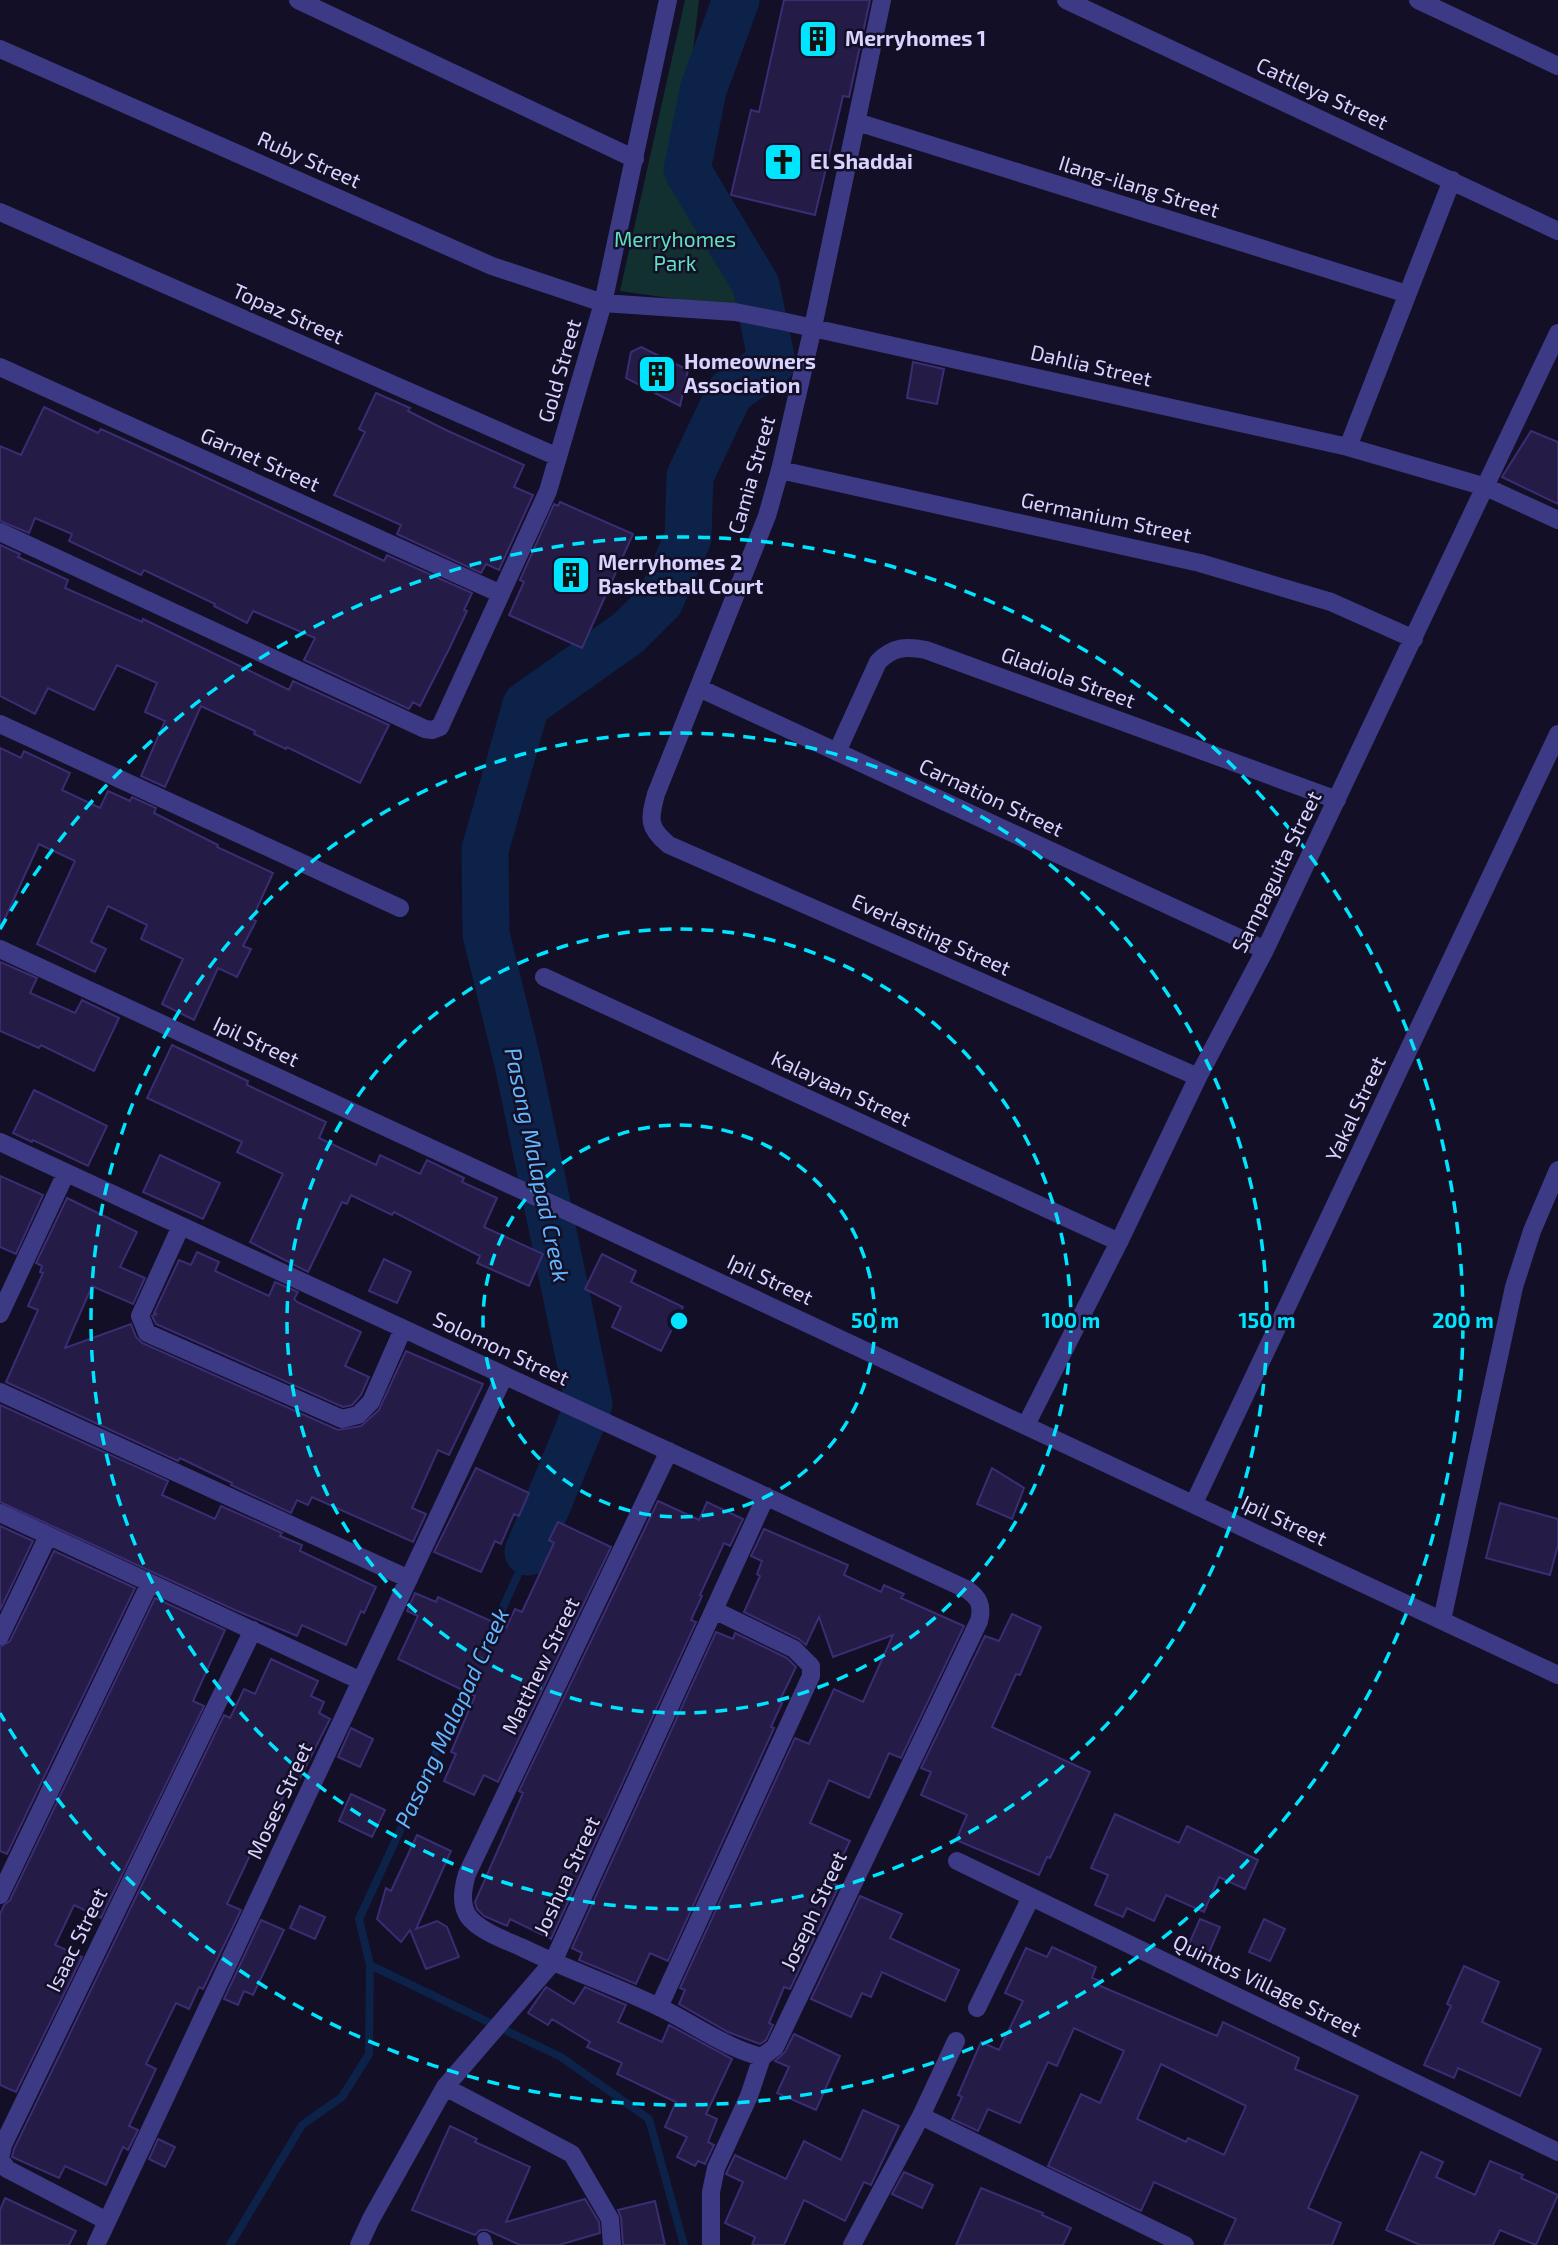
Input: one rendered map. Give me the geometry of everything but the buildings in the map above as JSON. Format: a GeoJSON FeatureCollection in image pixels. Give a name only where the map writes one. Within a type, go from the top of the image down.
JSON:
{"type":"FeatureCollection","features":[{"type":"Feature","properties":{"kind":"street"},"geometry":{"type":"LineString","coordinates":[[298,0],[635,159]]}},
{"type":"Feature","properties":{"kind":"street","name":"Camia Street"},"geometry":{"type":"LineString","coordinates":[[652,826],[651,813],[656,794],[767,516],[780,470],[882,0]]}},
{"type":"Feature","properties":{"kind":"street","name":"Cattleya Street"},"geometry":{"type":"LineString","coordinates":[[1066,0],[1558,231]]}},
{"type":"Feature","properties":{"kind":"street"},"geometry":{"type":"LineString","coordinates":[[1418,0],[1558,66]]}},
{"type":"Feature","properties":{"kind":"street","name":"Gold Street"},"geometry":{"type":"LineString","coordinates":[[0,532],[432,730],[440,727],[548,491],[603,303],[635,159],[661,3]]}},
{"type":"Feature","properties":{"kind":"street","name":"Ruby Street"},"geometry":{"type":"LineString","coordinates":[[0,49],[492,266],[603,303]]}},
{"type":"Feature","properties":{"kind":"street","name":"Ilang-ilang Street"},"geometry":{"type":"LineString","coordinates":[[857,122],[1407,294]]}},
{"type":"Feature","properties":{"kind":"street"},"geometry":{"type":"LineString","coordinates":[[1348,447],[1452,180]]}},
{"type":"Feature","properties":{"kind":"street","name":"Topaz Street"},"geometry":{"type":"LineString","coordinates":[[0,212],[558,457]]}},
{"type":"Feature","properties":{"kind":"street","name":"Dahlia Street"},"geometry":{"type":"LineString","coordinates":[[603,303],[735,312],[813,327],[1348,447],[1486,487],[1558,520]]}},
{"type":"Feature","properties":{"kind":"street","name":"Sampaguita Street"},"geometry":{"type":"LineString","coordinates":[[1026,1425],[1119,1242],[1198,1077],[1265,950],[1558,333]]}},
{"type":"Feature","properties":{"kind":"street","name":"Garnet Street"},"geometry":{"type":"LineString","coordinates":[[0,367],[501,594]]}},
{"type":"Feature","properties":{"kind":"street","name":"Germanium Street"},"geometry":{"type":"LineString","coordinates":[[780,470],[1200,562],[1331,602],[1414,639]]}},
{"type":"Feature","properties":{"kind":"street","name":"Gladiola Street"},"geometry":{"type":"LineString","coordinates":[[837,752],[877,662],[895,649],[909,647],[939,655],[1337,800]]}},
{"type":"Feature","properties":{"kind":"street","name":"Carnation Street"},"geometry":{"type":"LineString","coordinates":[[699,688],[1265,950]]}},
{"type":"Feature","properties":{"kind":"street"},"geometry":{"type":"LineString","coordinates":[[0,724],[400,908]]}},
{"type":"Feature","properties":{"kind":"street","name":"Yakal Street"},"geometry":{"type":"LineString","coordinates":[[1194,1503],[1558,734]]}},
{"type":"Feature","properties":{"kind":"street","name":"Everlasting Street"},"geometry":{"type":"LineString","coordinates":[[652,826],[669,845],[1198,1077]]}},
{"type":"Feature","properties":{"kind":"street","name":"Ipil Street"},"geometry":{"type":"LineString","coordinates":[[0,949],[1194,1503],[1558,1675]]}},
{"type":"Feature","properties":{"kind":"street","name":"Kalayaan Street"},"geometry":{"type":"LineString","coordinates":[[544,977],[1119,1242]]}},
{"type":"Feature","properties":{"kind":"street","name":"Solomon Street"},"geometry":{"type":"LineString","coordinates":[[0,1142],[966,1589],[980,1601]]}},
{"type":"Feature","properties":{"kind":"street"},"geometry":{"type":"LineString","coordinates":[[1442,1620],[1514,1287],[1532,1231],[1558,1170]]}},
{"type":"Feature","properties":{"kind":"street"},"geometry":{"type":"LineString","coordinates":[[0,1314],[66,1173]]}},
{"type":"Feature","properties":{"kind":"street"},"geometry":{"type":"LineString","coordinates":[[181,1226],[140,1316],[147,1332],[342,1419],[358,1415],[371,1402],[403,1329]]}},
{"type":"Feature","properties":{"kind":"street","name":"Moses Street"},"geometry":{"type":"LineString","coordinates":[[96,2245],[504,1376]]}},
{"type":"Feature","properties":{"kind":"street"},"geometry":{"type":"LineString","coordinates":[[0,1392],[409,1579]]}},
{"type":"Feature","properties":{"kind":"street","name":"Matthew Street"},"geometry":{"type":"LineString","coordinates":[[553,1962],[480,1927],[468,1916],[463,1903],[463,1889],[467,1874],[669,1451]]}},
{"type":"Feature","properties":{"kind":"street","name":"Joshua Street"},"geometry":{"type":"LineString","coordinates":[[359,2245],[445,2087],[553,1962],[766,1496]]}},
{"type":"Feature","properties":{"kind":"street"},"geometry":{"type":"LineString","coordinates":[[0,1513],[361,1681]]}},
{"type":"Feature","properties":{"kind":"street"},"geometry":{"type":"LineString","coordinates":[[0,1636],[48,1536]]}},
{"type":"Feature","properties":{"kind":"street"},"geometry":{"type":"LineString","coordinates":[[0,1895],[150,1583]]}},
{"type":"Feature","properties":{"kind":"street","name":"Joseph Street"},"geometry":{"type":"LineString","coordinates":[[711,2245],[711,2192],[716,2168],[749,2096],[762,2057],[775,2047],[973,1633],[982,1610],[980,1601]]}},
{"type":"Feature","properties":{"kind":"street"},"geometry":{"type":"LineString","coordinates":[[659,2007],[811,1676],[811,1666],[794,1649],[714,1610]]}},
{"type":"Feature","properties":{"kind":"street","name":"Isaac Street"},"geometry":{"type":"LineString","coordinates":[[107,2221],[6,2168],[0,2159],[3,2145],[253,1630]]}},
{"type":"Feature","properties":{"kind":"street","name":"Quintos Village Street"},"geometry":{"type":"LineString","coordinates":[[957,1861],[1558,2152]]}},
{"type":"Feature","properties":{"kind":"street"},"geometry":{"type":"LineString","coordinates":[[977,2008],[1031,1897]]}},
{"type":"Feature","properties":{"kind":"street"},"geometry":{"type":"LineString","coordinates":[[553,1962],[659,2007],[746,2053],[762,2057]]}},
{"type":"Feature","properties":{"kind":"street"},"geometry":{"type":"LineString","coordinates":[[852,2245],[921,2116],[956,2041]]}},
{"type":"Feature","properties":{"kind":"street"},"geometry":{"type":"LineString","coordinates":[[445,2087],[572,2154],[610,2219],[612,2245]]}},
{"type":"Feature","properties":{"kind":"street"},"geometry":{"type":"LineString","coordinates":[[921,2116],[1185,2245]]}},
{"type":"Feature","properties":{"kind":"green space","name":"Merryhomes Park"},"geometry":{"type":"Polygon","coordinates":[[[685,0],[699,0],[678,178],[746,283],[746,309],[620,291],[685,0]]]}},
{"type":"Feature","properties":{"kind":"waterway","name":"Pasong Malapad Creek"},"geometry":{"type":"LineString","coordinates":[[528,1552],[589,1404],[518,1064],[486,934],[485,850],[526,705],[628,633],[660,601],[688,538],[690,476],[730,392],[772,362],[756,285],[687,170],[703,90],[736,0]]}},
{"type":"Feature","properties":{"kind":"waterway","name":"Pasong Malapad Creek"},"geometry":{"type":"LineString","coordinates":[[492,1632],[528,1552]]}},
{"type":"Feature","properties":{"kind":"waterway"},"geometry":{"type":"LineString","coordinates":[[230,2245],[302,2125],[342,2097],[369,2054],[370,1965],[359,1919],[469,1682]]}},
{"type":"Feature","properties":{"kind":"waterway","name":"Pasong Malapad Creek"},"geometry":{"type":"LineString","coordinates":[[370,1965],[561,2057],[649,2119],[684,2245]]}},
{"type":"Feature","properties":{"kind":"place","name":"Merryhomes 1"},"geometry":{"type":"Point","coordinates":[818,39]}},
{"type":"Feature","properties":{"kind":"place","name":"El Shaddai"},"geometry":{"type":"Point","coordinates":[783,162]}},
{"type":"Feature","properties":{"kind":"place","name":"Homeowners Association"},"geometry":{"type":"Point","coordinates":[657,374]}},
{"type":"Feature","properties":{"kind":"place","name":"Merryhomes 2 Basketball Court"},"geometry":{"type":"Point","coordinates":[571,575]}}]}
